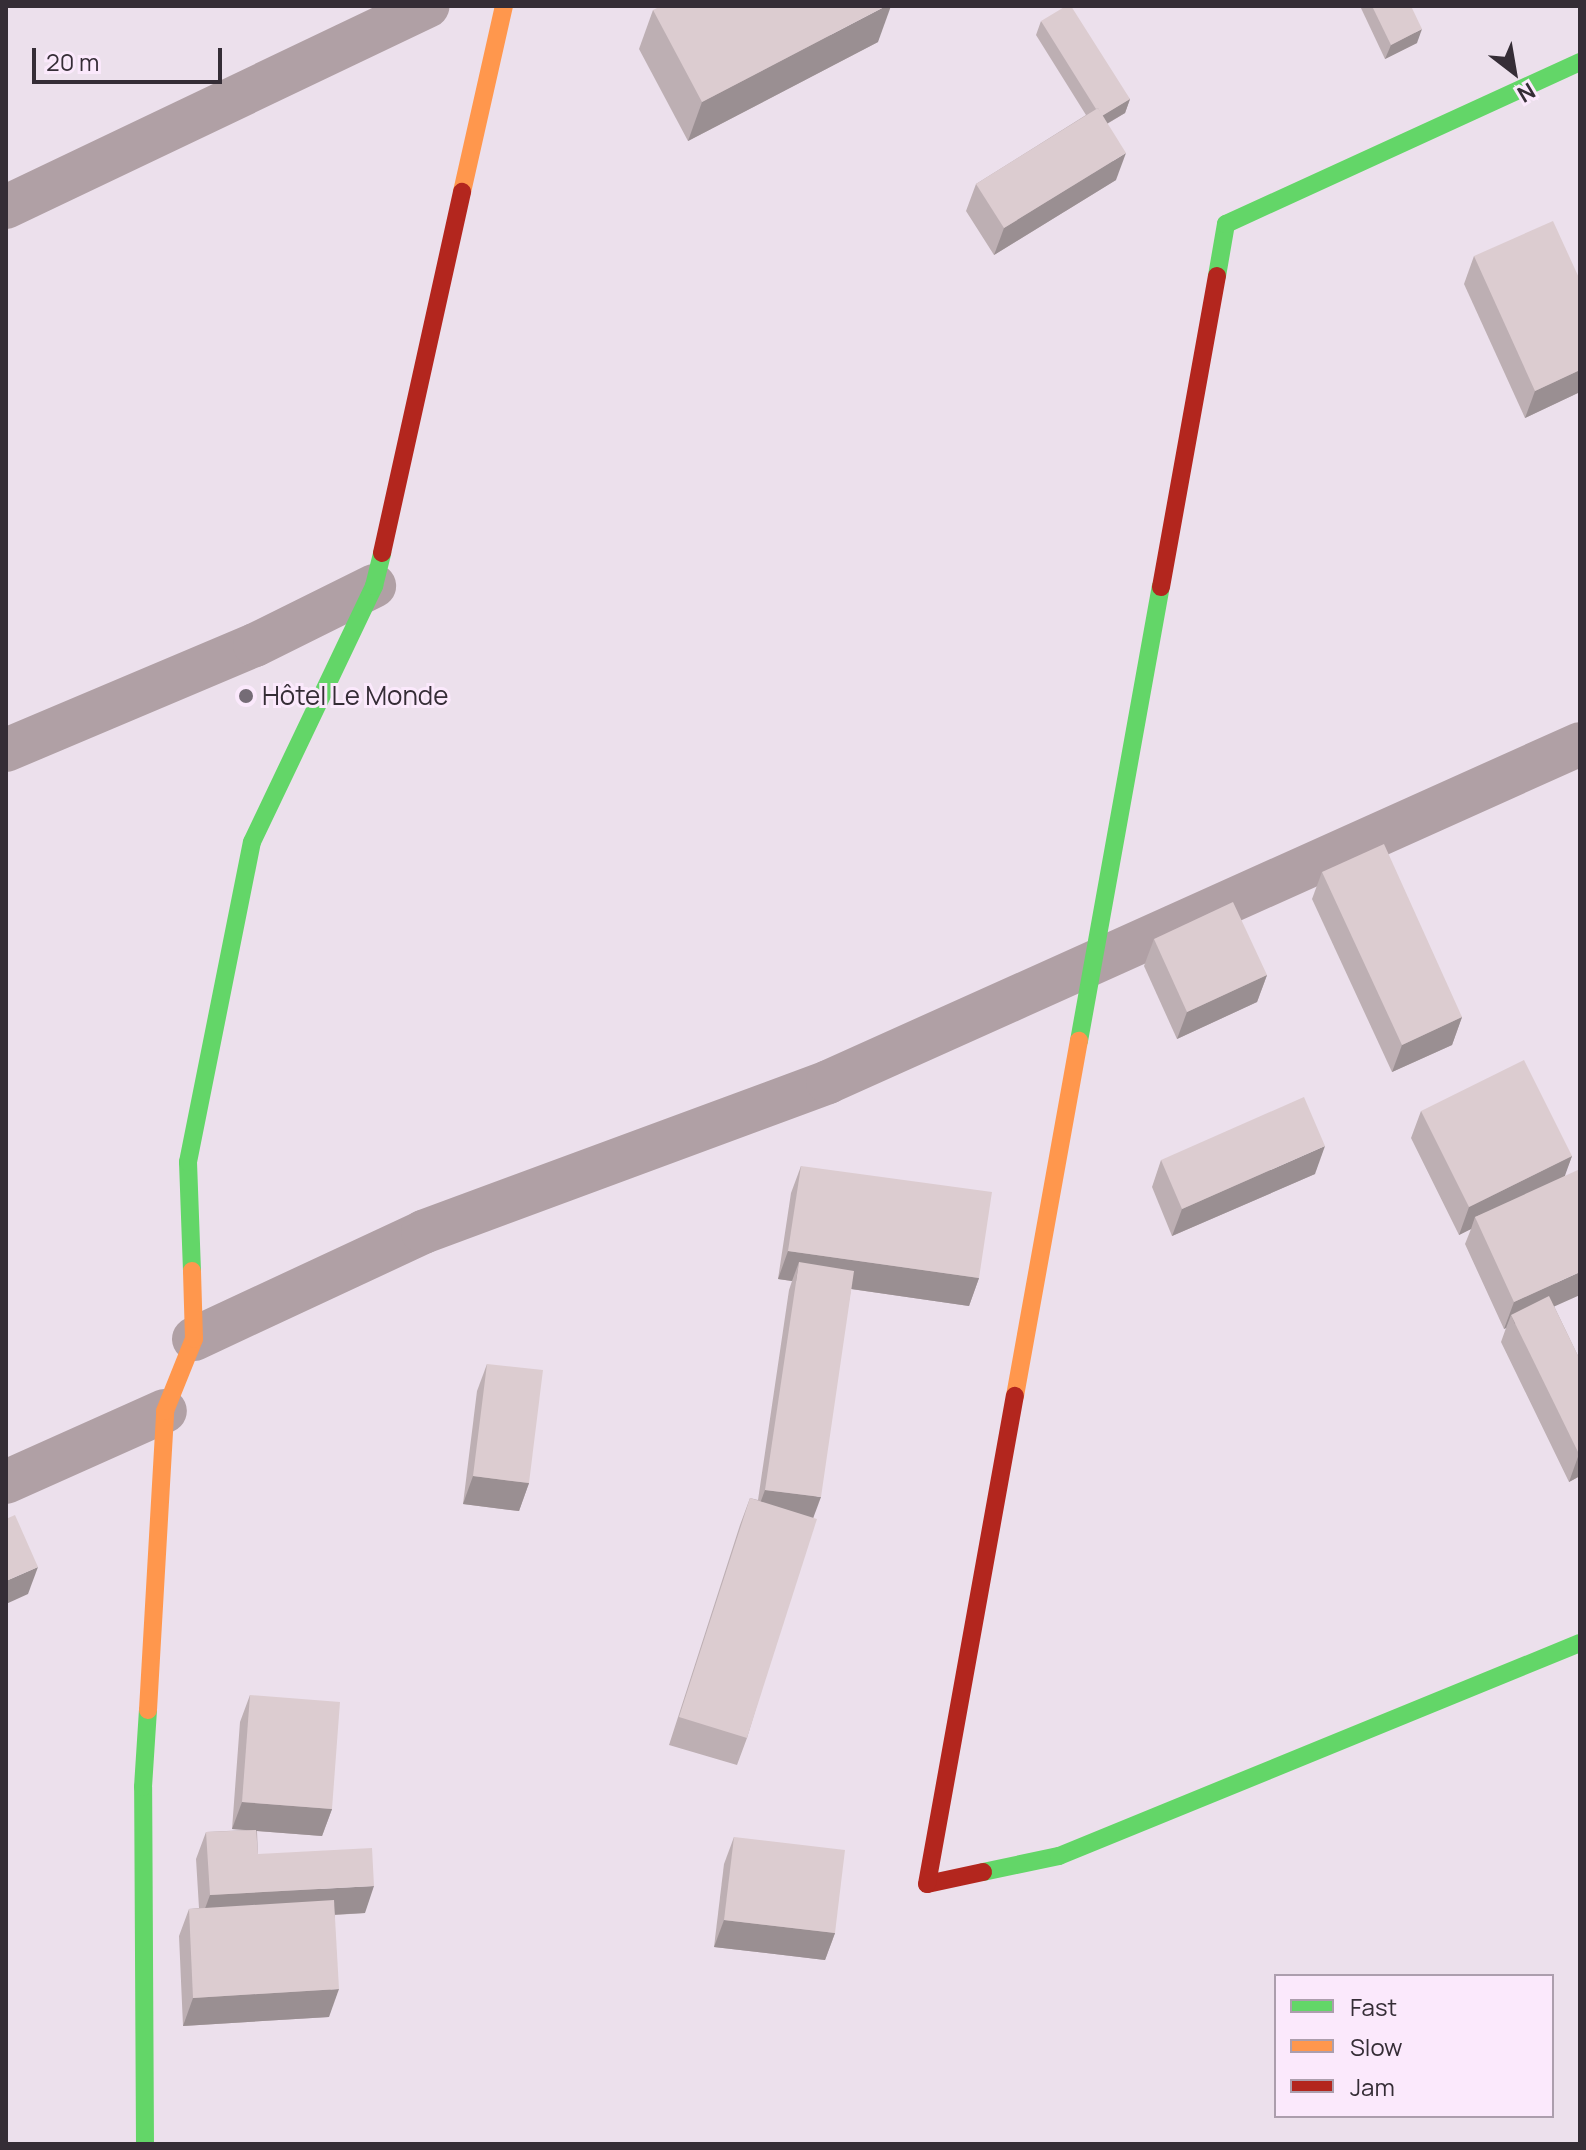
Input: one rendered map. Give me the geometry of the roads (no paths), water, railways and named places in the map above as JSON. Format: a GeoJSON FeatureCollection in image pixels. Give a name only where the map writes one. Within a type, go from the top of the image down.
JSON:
{"type":"FeatureCollection","features":[{"type":"Feature","properties":{"kind":"street"},"geometry":{"type":"LineString","coordinates":[[6,207],[427,6]]}},
{"type":"Feature","properties":{"kind":"street"},"geometry":{"type":"LineString","coordinates":[[145,2144],[143,1787],[165,1411],[194,1339],[188,1162],[252,842],[374,586],[504,6]]}},
{"type":"Feature","properties":{"kind":"street"},"geometry":{"type":"LineString","coordinates":[[1580,62],[1226,224],[927,1884],[1059,1856],[1580,1643]]}},
{"type":"Feature","properties":{"kind":"street"},"geometry":{"type":"LineString","coordinates":[[6,750],[255,645],[374,586]]}},
{"type":"Feature","properties":{"kind":"street"},"geometry":{"type":"LineString","coordinates":[[194,1339],[423,1232],[828,1082],[1093,967],[1580,744]]}},
{"type":"Feature","properties":{"kind":"street"},"geometry":{"type":"LineString","coordinates":[[6,1482],[165,1411]]}},
{"type":"Feature","properties":{"kind":"place","name":"Hôtel Le Monde"},"geometry":{"type":"Point","coordinates":[246,696]}}]}
